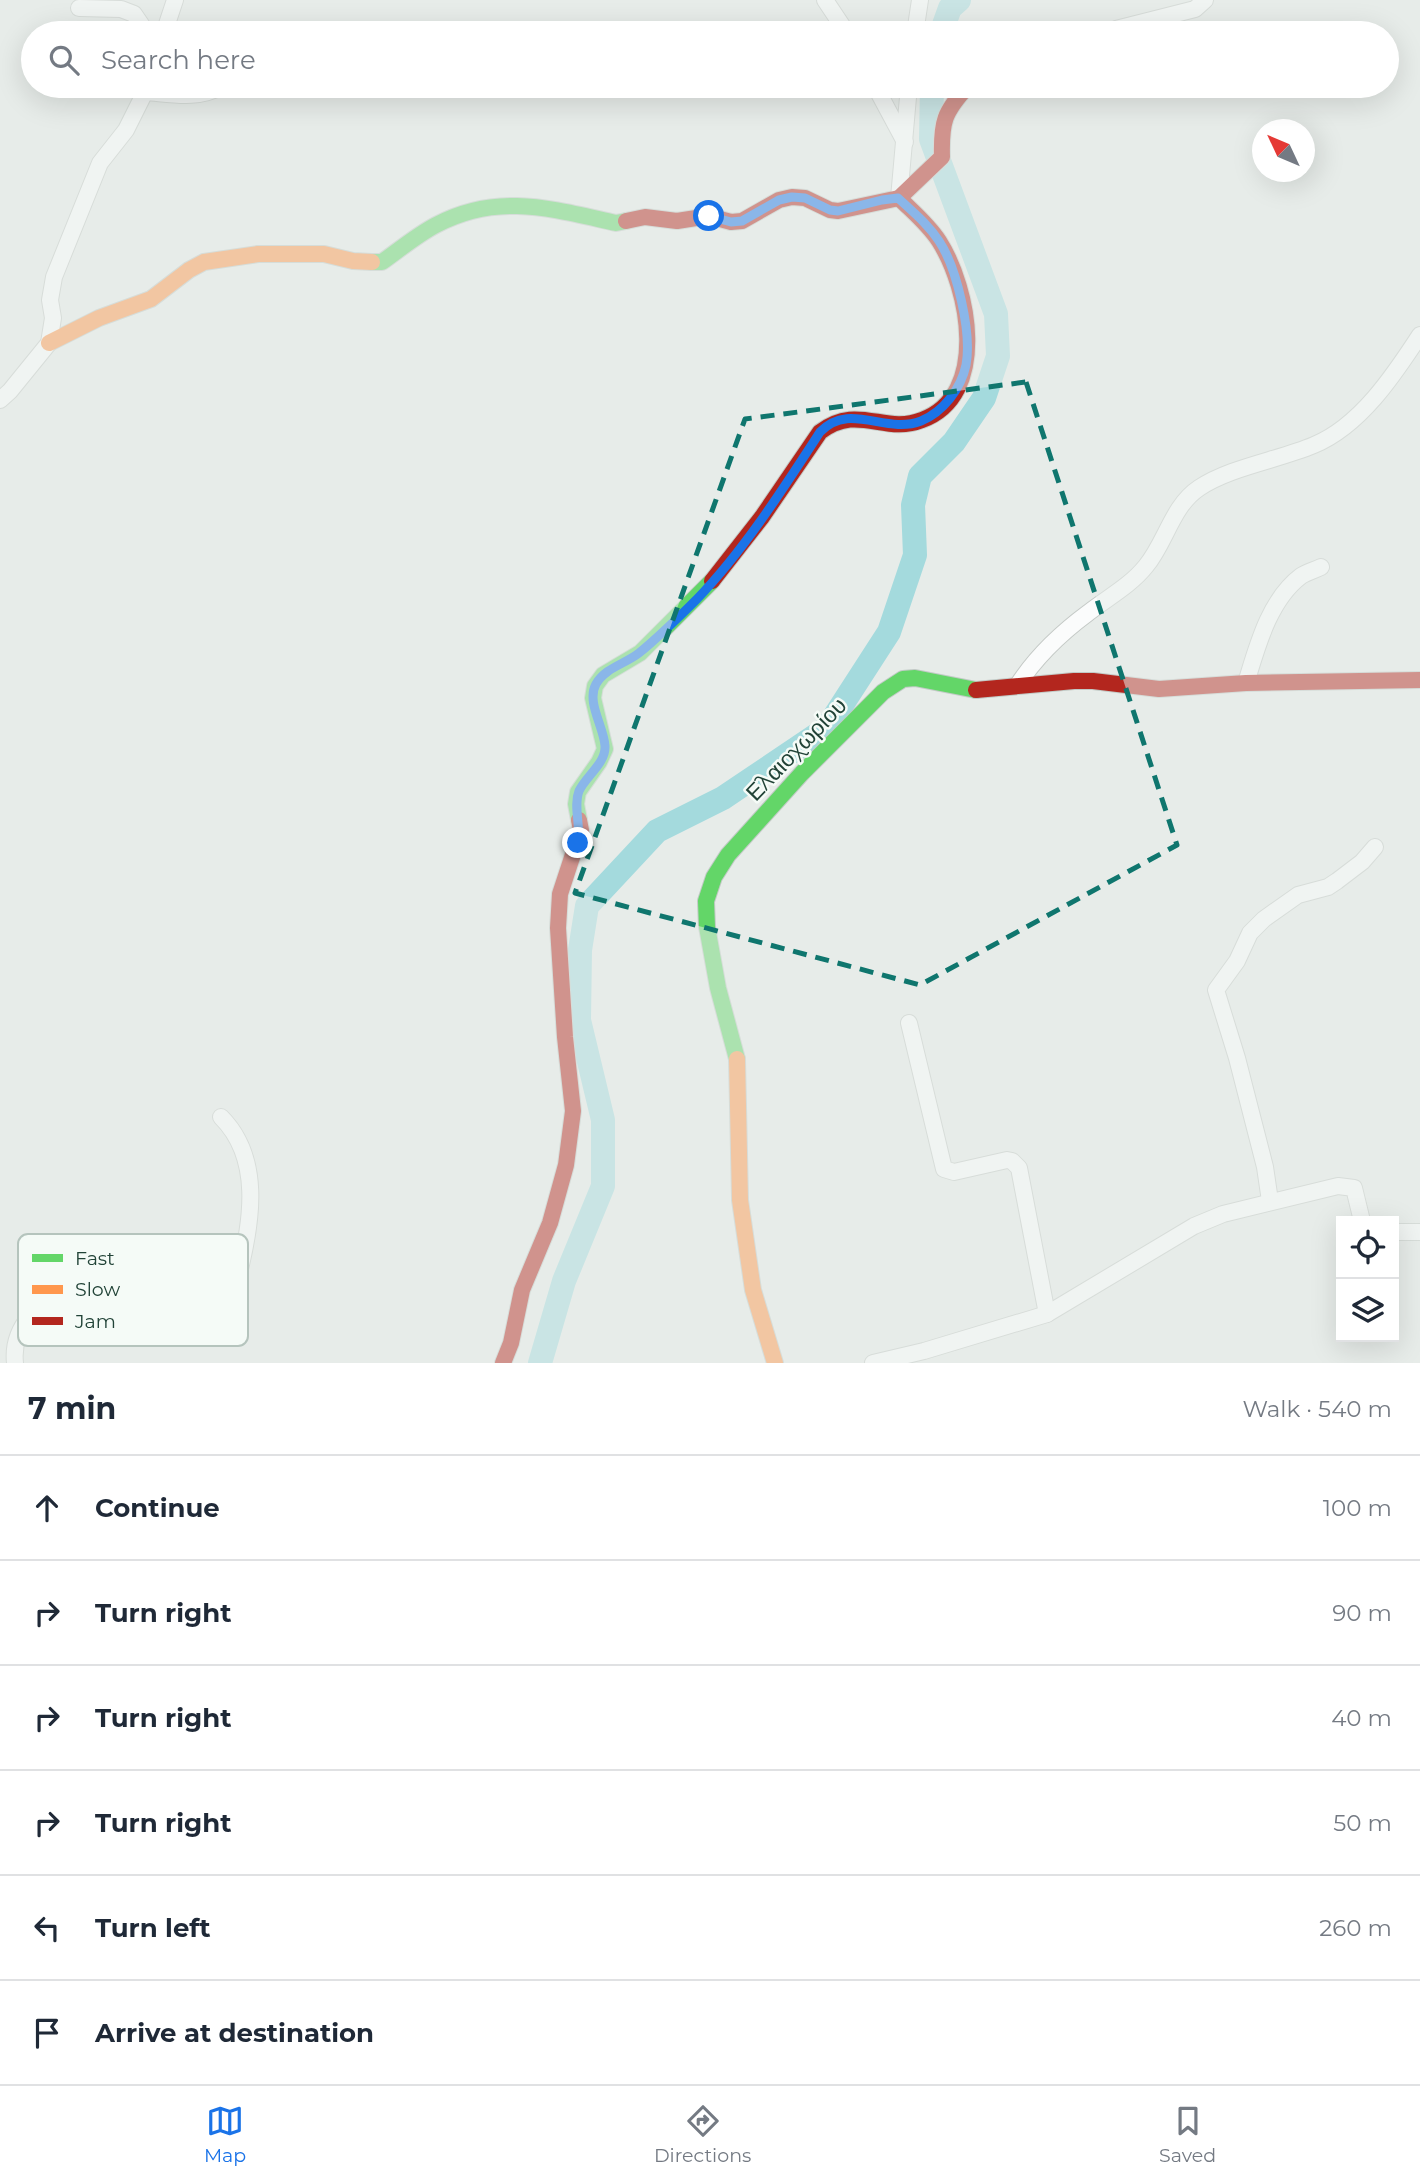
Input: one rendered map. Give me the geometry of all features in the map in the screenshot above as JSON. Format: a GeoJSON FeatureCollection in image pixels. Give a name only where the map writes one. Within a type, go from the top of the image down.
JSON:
{"type":"FeatureCollection","features":[{"type":"Feature","properties":{"kind":"street"},"geometry":{"type":"LineString","coordinates":[[168,21],[175,0]]}},
{"type":"Feature","properties":{"kind":"street"},"geometry":{"type":"LineString","coordinates":[[825,0],[839,21]]}},
{"type":"Feature","properties":{"kind":"street"},"geometry":{"type":"LineString","coordinates":[[917,21],[920,0]]}},
{"type":"Feature","properties":{"kind":"street"},"geometry":{"type":"LineString","coordinates":[[1148,21],[1195,9],[1205,0]]}},
{"type":"Feature","properties":{"kind":"street"},"geometry":{"type":"LineString","coordinates":[[79,8],[121,9],[134,13],[139,21]]}},
{"type":"Feature","properties":{"kind":"street"},"geometry":{"type":"LineString","coordinates":[[49,343],[53,318],[50,300],[54,277],[100,163],[125,130],[142,98]]}},
{"type":"Feature","properties":{"kind":"street"},"geometry":{"type":"LineString","coordinates":[[881,98],[905,143]]}},
{"type":"Feature","properties":{"kind":"street"},"geometry":{"type":"LineString","coordinates":[[898,198],[908,98]]}},
{"type":"Feature","properties":{"kind":"street"},"geometry":{"type":"LineString","coordinates":[[4,391],[49,343],[99,318],[151,299],[204,262],[258,254],[324,254],[353,261],[382,262],[435,225],[464,213],[498,206],[532,205],[616,223],[645,217],[677,220],[709,216],[731,222],[742,221],[779,200],[792,197],[805,198],[838,211],[898,198],[937,162],[942,123],[948,106],[956,98]]}},
{"type":"Feature","properties":{"kind":"street"},"geometry":{"type":"LineString","coordinates":[[503,1363],[511,1343],[522,1290],[550,1223],[569,1146],[573,1111],[558,928],[560,894],[580,830],[576,804],[578,792],[605,749],[593,698],[595,686],[603,675],[640,653],[705,590],[762,517],[829,422],[849,418],[905,426],[943,408],[957,388],[966,365],[966,339],[954,274],[940,242],[926,223],[898,198]]}},
{"type":"Feature","properties":{"kind":"street"},"geometry":{"type":"LineString","coordinates":[[1017,685],[1028,669],[1071,627],[1136,577],[1157,550],[1186,499],[1199,488],[1217,479],[1315,445],[1333,435],[1368,403],[1420,335]]}},
{"type":"Feature","properties":{"kind":"street"},"geometry":{"type":"LineString","coordinates":[[1246,683],[1255,652],[1276,606],[1302,575],[1321,567]]}},
{"type":"Feature","properties":{"kind":"street","name":"Ελαιοχωρίου"},"geometry":{"type":"LineString","coordinates":[[775,1363],[753,1290],[740,1200],[737,1058],[718,988],[706,927],[706,901],[714,877],[728,855],[779,797],[892,684],[903,679],[915,678],[982,691],[1017,685],[1093,681],[1158,689],[1246,683],[1420,680]]}},
{"type":"Feature","properties":{"kind":"street"},"geometry":{"type":"LineString","coordinates":[[1270,1201],[1265,1167],[1216,989],[1237,961],[1250,933],[1264,919],[1290,899],[1328,887],[1362,862],[1374,847]]}},
{"type":"Feature","properties":{"kind":"street"},"geometry":{"type":"LineString","coordinates":[[909,1023],[944,1169],[954,1172],[1007,1160],[1019,1168],[1046,1314]]}},
{"type":"Feature","properties":{"kind":"street"},"geometry":{"type":"LineString","coordinates":[[221,1117],[230,1126],[248,1161],[251,1188],[247,1234]]}},
{"type":"Feature","properties":{"kind":"street"},"geometry":{"type":"LineString","coordinates":[[873,1363],[924,1351],[1046,1314],[1076,1299],[1194,1226],[1223,1214],[1270,1201],[1348,1186],[1354,1188],[1357,1193],[1361,1216]]}},
{"type":"Feature","properties":{"kind":"street"},"geometry":{"type":"LineString","coordinates":[[1399,1232],[1420,1232]]}},
{"type":"Feature","properties":{"kind":"street"},"geometry":{"type":"LineString","coordinates":[[15,1363],[18,1337]]}},
{"type":"Feature","properties":{"kind":"highlighted area"},"geometry":{"type":"Polygon","coordinates":[[[1026,382],[1177,845],[920,985],[575,893],[745,419],[1026,382]]]}},
{"type":"Feature","properties":{"kind":"waterway"},"geometry":{"type":"LineString","coordinates":[[945,21],[950,8],[959,0]]}},
{"type":"Feature","properties":{"kind":"waterway"},"geometry":{"type":"LineString","coordinates":[[540,1363],[564,1281],[603,1186],[603,1120],[579,1020],[580,950],[587,906],[657,831],[723,798],[827,728],[889,632],[915,555],[913,505],[920,476],[954,442],[984,398],[998,356],[996,314],[931,139],[932,98]]}},
{"type":"Feature","properties":{"kind":"traffic: fast"},"geometry":{"type":"LineString","coordinates":[[372,262],[382,262],[436,225],[481,209],[525,206],[616,223],[626,221]]}},
{"type":"Feature","properties":{"kind":"traffic: fast"},"geometry":{"type":"LineString","coordinates":[[579,820],[576,804],[578,792],[605,749],[593,698],[595,686],[603,675],[640,653],[712,581]]}},
{"type":"Feature","properties":{"kind":"traffic: fast"},"geometry":{"type":"LineString","coordinates":[[737,1059],[718,988],[707,927],[706,901],[714,877],[728,855],[802,773],[883,692],[903,679],[915,678],[976,690]]}},
{"type":"Feature","properties":{"kind":"traffic: slow"},"geometry":{"type":"LineString","coordinates":[[49,343],[99,318],[151,299],[204,262],[258,254],[324,254],[353,261],[372,262]]}},
{"type":"Feature","properties":{"kind":"traffic: slow"},"geometry":{"type":"LineString","coordinates":[[737,1059],[740,1200],[753,1290],[775,1363]]}},
{"type":"Feature","properties":{"kind":"traffic: jam"},"geometry":{"type":"LineString","coordinates":[[626,221],[645,217],[677,221],[709,216],[731,222],[742,221],[779,200],[792,197],[805,198],[838,211],[899,198],[942,157],[943,126],[958,98]]}},
{"type":"Feature","properties":{"kind":"traffic: jam"},"geometry":{"type":"LineString","coordinates":[[712,581],[762,517],[820,432],[847,420],[895,424],[922,420],[943,407],[958,388],[965,365],[967,339],[959,285],[939,241],[899,198]]}},
{"type":"Feature","properties":{"kind":"traffic: jam"},"geometry":{"type":"LineString","coordinates":[[976,690],[1074,681],[1159,689],[1246,683],[1420,680]]}},
{"type":"Feature","properties":{"kind":"traffic: jam"},"geometry":{"type":"LineString","coordinates":[[503,1363],[511,1343],[522,1290],[550,1223],[566,1165],[573,1111],[558,928],[560,894],[581,830],[579,820]]}},
{"type":"Feature","properties":{"kind":"route"},"geometry":{"type":"LineString","coordinates":[[578,843],[578,792],[605,749],[593,698],[595,686],[603,675],[640,653],[697,599],[762,517],[829,422],[849,418],[905,426],[922,420],[943,408],[957,388],[966,365],[966,339],[954,274],[940,242],[926,223],[898,198],[838,211],[805,198],[792,197],[779,200],[742,221],[731,222],[709,216]]}}]}
